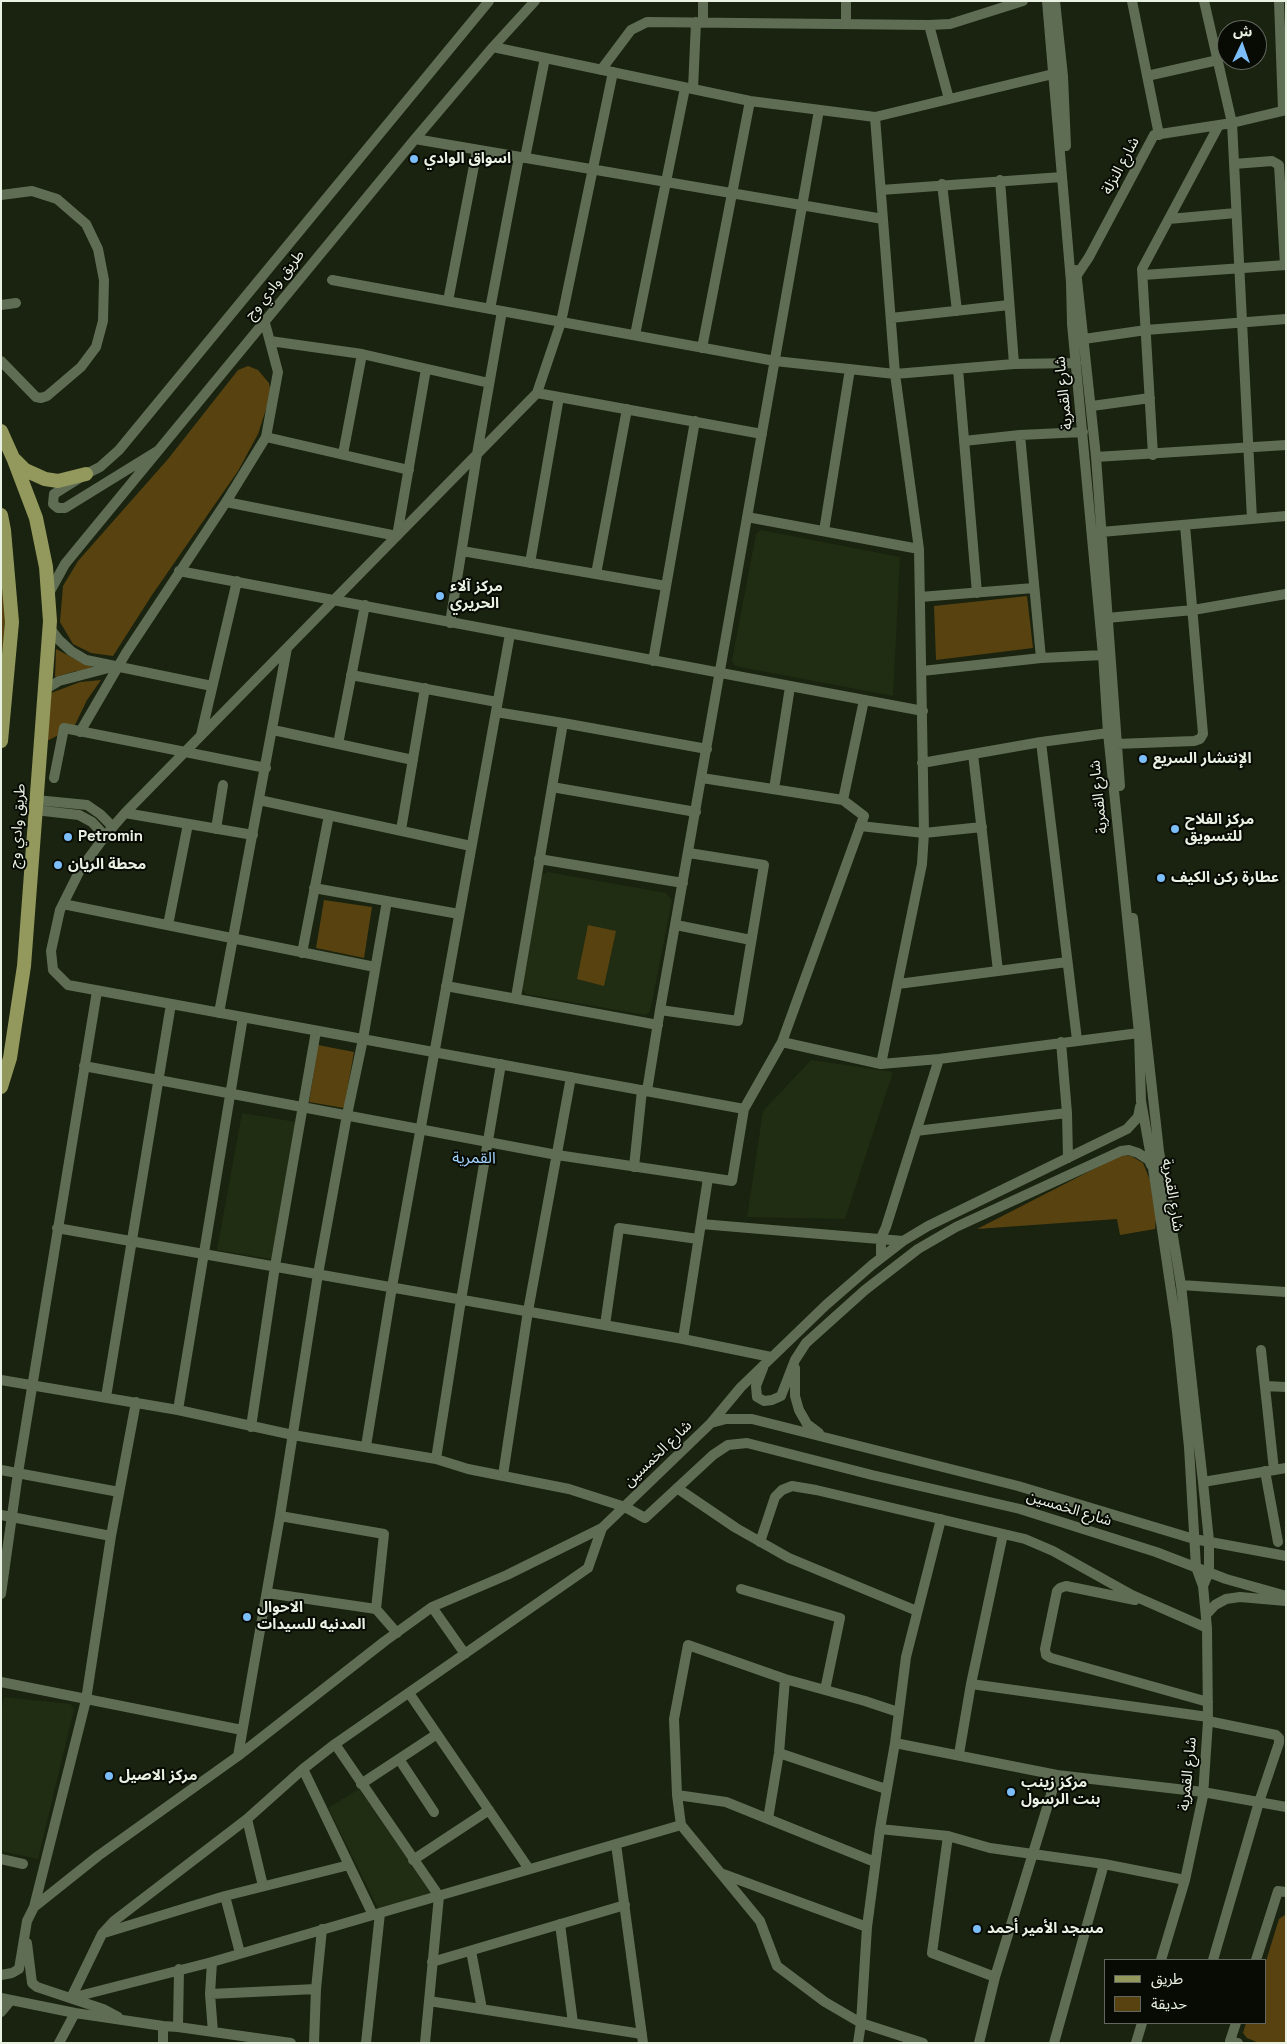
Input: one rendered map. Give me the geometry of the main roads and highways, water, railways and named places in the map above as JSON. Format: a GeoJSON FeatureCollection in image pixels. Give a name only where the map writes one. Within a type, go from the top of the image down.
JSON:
{"type":"FeatureCollection","features":[{"type":"Feature","properties":{"kind":"main road","name":"طريق وادي وج"},"geometry":{"type":"LineString","coordinates":[[1,431],[36,518],[46,567],[49,628],[24,966],[10,1058],[1,1087]]}},
{"type":"Feature","properties":{"kind":"main road"},"geometry":{"type":"LineString","coordinates":[[14,460],[25,470],[45,479],[58,481],[86,474]]}},
{"type":"Feature","properties":{"kind":"main road"},"geometry":{"type":"LineString","coordinates":[[1,515],[12,622],[1,741]]}},
{"type":"Feature","properties":{"kind":"place","name":"اسواق الوادي"},"geometry":{"type":"Point","coordinates":[414,159]}},
{"type":"Feature","properties":{"kind":"place","name":"مركز آلاء الحريري"},"geometry":{"type":"Point","coordinates":[440,596]}},
{"type":"Feature","properties":{"kind":"place","name":"الإنتشار السريع"},"geometry":{"type":"Point","coordinates":[1143,759]}},
{"type":"Feature","properties":{"kind":"place","name":"مركز الفلاح للتسويق"},"geometry":{"type":"Point","coordinates":[1175,829]}},
{"type":"Feature","properties":{"kind":"place","name":"Petromin"},"geometry":{"type":"Point","coordinates":[68,837]}},
{"type":"Feature","properties":{"kind":"place","name":"محطة الريان"},"geometry":{"type":"Point","coordinates":[58,865]}},
{"type":"Feature","properties":{"kind":"place","name":"عطارة ركن الكيف"},"geometry":{"type":"Point","coordinates":[1161,878]}},
{"type":"Feature","properties":{"kind":"place","name":"الاحوال المدنيه للسيدات"},"geometry":{"type":"Point","coordinates":[247,1617]}},
{"type":"Feature","properties":{"kind":"place","name":"مركز الاصيل"},"geometry":{"type":"Point","coordinates":[109,1776]}},
{"type":"Feature","properties":{"kind":"place","name":"مركز زينب بنت الرسول"},"geometry":{"type":"Point","coordinates":[1011,1792]}},
{"type":"Feature","properties":{"kind":"place","name":"مسجد الأمير أحمد"},"geometry":{"type":"Point","coordinates":[977,1929]}},
{"type":"Feature","properties":{"kind":"district","name":"القمرية"},"geometry":{"type":"Point","coordinates":[474,1159]}}]}
